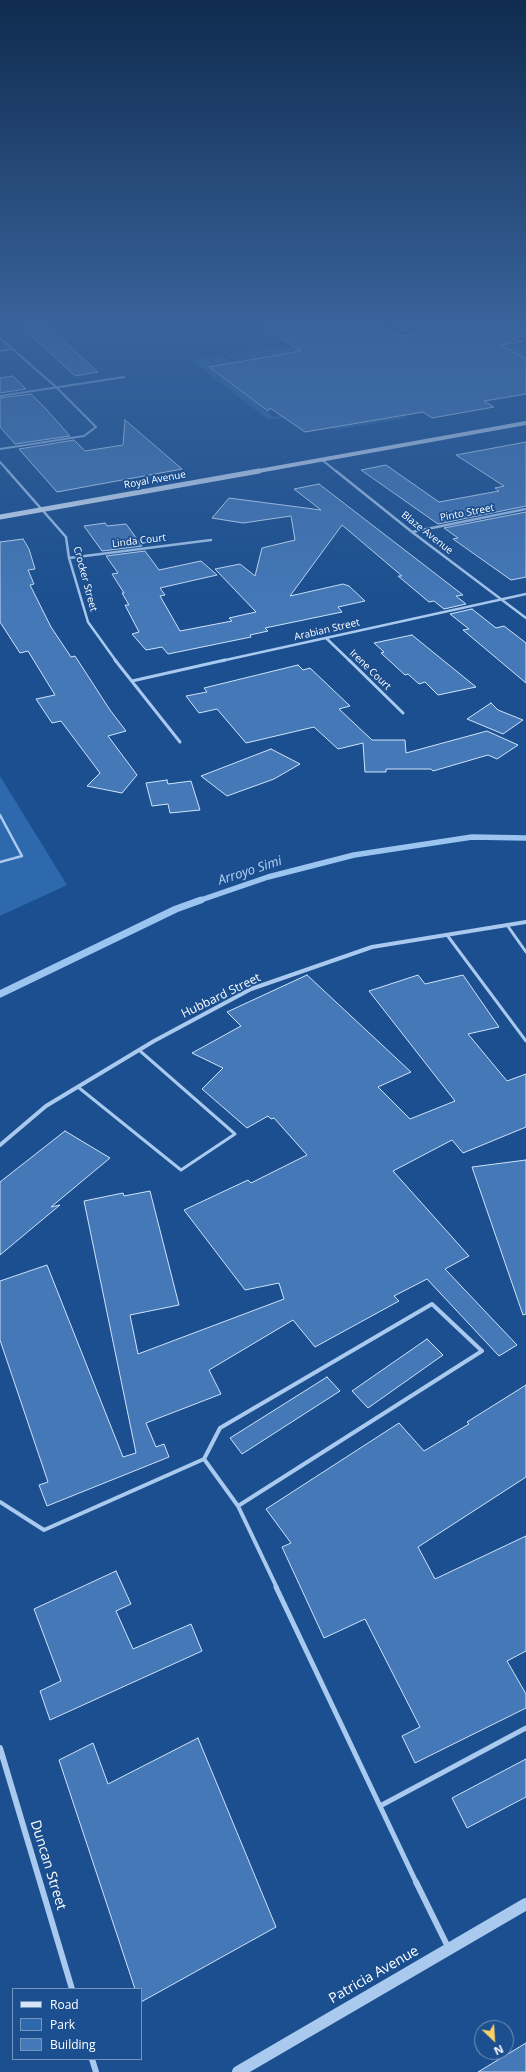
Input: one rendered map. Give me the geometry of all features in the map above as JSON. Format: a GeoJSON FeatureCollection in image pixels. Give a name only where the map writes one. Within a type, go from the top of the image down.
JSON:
{"type":"FeatureCollection","features":[{"type":"Feature","properties":{"kind":"main road","name":"Royal Avenue"},"geometry":{"type":"LineString","coordinates":[[0,517],[526,423]]}},
{"type":"Feature","properties":{"kind":"street"},"geometry":{"type":"LineString","coordinates":[[0,449],[84,436],[96,427],[88,418]]}},
{"type":"Feature","properties":{"kind":"street","name":"Blaze Avenue"},"geometry":{"type":"LineString","coordinates":[[321,460],[412,532],[526,618]]}},
{"type":"Feature","properties":{"kind":"street","name":"Crocker Street"},"geometry":{"type":"LineString","coordinates":[[0,462],[40,510],[66,537],[69,558],[80,600],[88,622],[102,644],[180,742]]}},
{"type":"Feature","properties":{"kind":"street","name":"Pinto Street"},"geometry":{"type":"LineString","coordinates":[[412,532],[526,509]]}},
{"type":"Feature","properties":{"kind":"street","name":"Linda Court"},"geometry":{"type":"LineString","coordinates":[[69,558],[211,540]]}},
{"type":"Feature","properties":{"kind":"street","name":"Arabian Street"},"geometry":{"type":"LineString","coordinates":[[132,682],[526,594]]}},
{"type":"Feature","properties":{"kind":"street","name":"Irene Court"},"geometry":{"type":"LineString","coordinates":[[326,638],[402,712]]}},
{"type":"Feature","properties":{"kind":"street","name":"Hubbard Street"},"geometry":{"type":"LineString","coordinates":[[0,1145],[46,1106],[139,1050],[251,989],[372,947],[526,922]]}},
{"type":"Feature","properties":{"kind":"street","name":"Duncan Street"},"geometry":{"type":"LineString","coordinates":[[0,1748],[72,1988]]}},
{"type":"Feature","properties":{"kind":"street"},"geometry":{"type":"LineString","coordinates":[[416,1882],[449,1949]]}},
{"type":"Feature","properties":{"kind":"street","name":"Patricia Avenue"},"geometry":{"type":"LineString","coordinates":[[238,2072],[526,1904]]}},
{"type":"Feature","properties":{"kind":"street"},"geometry":{"type":"LineString","coordinates":[[92,2060],[96,2072]]}},
{"type":"Feature","properties":{"kind":"lane"},"geometry":{"type":"LineString","coordinates":[[0,815],[22,856],[0,862]]}},
{"type":"Feature","properties":{"kind":"lane"},"geometry":{"type":"LineString","coordinates":[[507,925],[526,952]]}},
{"type":"Feature","properties":{"kind":"lane"},"geometry":{"type":"LineString","coordinates":[[447,935],[526,1040]]}},
{"type":"Feature","properties":{"kind":"lane"},"geometry":{"type":"LineString","coordinates":[[78,1087],[181,1170],[235,1134],[139,1050]]}},
{"type":"Feature","properties":{"kind":"lane"},"geometry":{"type":"LineString","coordinates":[[0,1504],[44,1530],[204,1458],[220,1428],[432,1304],[482,1351],[238,1506]]}},
{"type":"Feature","properties":{"kind":"lane"},"geometry":{"type":"LineString","coordinates":[[204,1458],[238,1506],[416,1882]]}},
{"type":"Feature","properties":{"kind":"lane"},"geometry":{"type":"LineString","coordinates":[[380,1806],[526,1728]]}},
{"type":"Feature","properties":{"kind":"green space"},"geometry":{"type":"Polygon","coordinates":[[[266,418],[282,418],[269,420],[266,418]]]}},
{"type":"Feature","properties":{"kind":"green space"},"geometry":{"type":"Polygon","coordinates":[[[394,418],[407,418],[335,430],[332,428],[394,418]]]}},
{"type":"Feature","properties":{"kind":"green space"},"geometry":{"type":"Polygon","coordinates":[[[0,776],[67,885],[0,916],[0,776]]]}},
{"type":"Feature","properties":{"kind":"building"},"geometry":{"type":"Polygon","coordinates":[[[0,418],[54,418],[70,436],[15,444],[0,427],[0,418]]]}},
{"type":"Feature","properties":{"kind":"building"},"geometry":{"type":"Polygon","coordinates":[[[284,418],[389,418],[305,432],[284,418]]]}},
{"type":"Feature","properties":{"kind":"building"},"geometry":{"type":"Polygon","coordinates":[[[125,420],[182,469],[57,492],[19,449],[74,440],[85,451],[123,445],[125,420]]]}},
{"type":"Feature","properties":{"kind":"building"},"geometry":{"type":"Polygon","coordinates":[[[526,442],[526,506],[438,524],[361,470],[386,465],[439,502],[499,491],[495,488],[504,486],[456,455],[526,442]]]}},
{"type":"Feature","properties":{"kind":"building"},"geometry":{"type":"Polygon","coordinates":[[[319,484],[463,595],[456,596],[466,604],[444,609],[434,601],[429,602],[398,576],[402,576],[342,525],[290,596],[343,584],[349,586],[365,601],[338,607],[342,612],[265,628],[268,631],[250,635],[251,637],[168,654],[162,647],[146,650],[132,634],[139,632],[125,605],[129,605],[122,593],[124,593],[112,574],[118,573],[106,556],[145,551],[159,570],[201,561],[217,575],[160,588],[165,595],[160,596],[180,631],[232,621],[229,618],[256,612],[215,569],[240,564],[255,576],[262,548],[295,540],[291,516],[243,523],[212,518],[229,498],[321,510],[294,489],[319,484]]]}},
{"type":"Feature","properties":{"kind":"building"},"geometry":{"type":"Polygon","coordinates":[[[526,512],[526,577],[511,580],[453,539],[458,538],[444,528],[526,512]]]}},
{"type":"Feature","properties":{"kind":"building"},"geometry":{"type":"Polygon","coordinates":[[[105,523],[107,526],[126,524],[142,546],[102,551],[84,526],[105,523]]]}},
{"type":"Feature","properties":{"kind":"building"},"geometry":{"type":"Polygon","coordinates":[[[23,539],[29,549],[35,569],[28,570],[34,584],[30,585],[51,627],[71,657],[75,656],[110,710],[126,731],[108,736],[137,775],[122,793],[87,786],[100,773],[61,721],[52,723],[36,699],[55,695],[28,651],[20,653],[0,622],[0,542],[23,539]]]}},
{"type":"Feature","properties":{"kind":"building"},"geometry":{"type":"Polygon","coordinates":[[[472,609],[496,628],[504,626],[526,643],[526,683],[463,630],[469,629],[450,614],[472,609]]]}},
{"type":"Feature","properties":{"kind":"building"},"geometry":{"type":"Polygon","coordinates":[[[412,635],[476,687],[438,695],[425,682],[419,684],[408,674],[405,675],[381,653],[384,652],[374,643],[412,635]]]}},
{"type":"Feature","properties":{"kind":"building"},"geometry":{"type":"Polygon","coordinates":[[[298,665],[303,670],[310,668],[350,706],[339,709],[372,740],[405,740],[406,753],[487,731],[518,745],[497,759],[488,755],[433,771],[431,769],[386,769],[386,772],[365,772],[363,743],[338,749],[314,727],[246,743],[217,709],[199,713],[186,696],[207,692],[204,688],[298,665]]]}},
{"type":"Feature","properties":{"kind":"building"},"geometry":{"type":"Polygon","coordinates":[[[491,703],[498,710],[523,720],[503,734],[467,719],[491,703]]]}},
{"type":"Feature","properties":{"kind":"building"},"geometry":{"type":"Polygon","coordinates":[[[271,749],[300,764],[274,779],[227,796],[201,776],[271,749]]]}},
{"type":"Feature","properties":{"kind":"building"},"geometry":{"type":"Polygon","coordinates":[[[167,780],[168,784],[191,781],[200,810],[170,813],[168,804],[152,806],[146,783],[167,780]]]}},
{"type":"Feature","properties":{"kind":"building"},"geometry":{"type":"Polygon","coordinates":[[[307,975],[411,1072],[378,1087],[410,1119],[455,1101],[369,991],[418,975],[425,984],[463,975],[499,1027],[468,1034],[507,1081],[526,1074],[526,1127],[463,1153],[452,1140],[393,1171],[469,1256],[445,1269],[517,1345],[499,1356],[427,1279],[394,1296],[399,1301],[315,1347],[293,1320],[209,1370],[221,1394],[146,1423],[156,1447],[164,1444],[169,1457],[47,1506],[39,1485],[48,1482],[0,1340],[0,1281],[47,1265],[123,1457],[136,1453],[84,1201],[123,1193],[124,1196],[150,1191],[179,1305],[130,1315],[138,1354],[284,1299],[279,1283],[245,1290],[184,1210],[248,1180],[251,1183],[307,1155],[274,1118],[271,1119],[268,1116],[247,1128],[202,1089],[223,1068],[192,1053],[241,1026],[227,1012],[307,975]]]}},
{"type":"Feature","properties":{"kind":"building"},"geometry":{"type":"Polygon","coordinates":[[[65,1131],[110,1158],[51,1207],[60,1205],[0,1255],[0,1182],[65,1131]]]}},
{"type":"Feature","properties":{"kind":"building"},"geometry":{"type":"Polygon","coordinates":[[[526,1160],[526,1314],[523,1315],[472,1167],[526,1160]]]}},
{"type":"Feature","properties":{"kind":"building"},"geometry":{"type":"Polygon","coordinates":[[[427,1339],[443,1355],[368,1408],[352,1391],[427,1339]]]}},
{"type":"Feature","properties":{"kind":"building"},"geometry":{"type":"Polygon","coordinates":[[[327,1377],[340,1391],[242,1454],[230,1438],[327,1377]]]}},
{"type":"Feature","properties":{"kind":"building"},"geometry":{"type":"Polygon","coordinates":[[[526,1385],[526,1477],[418,1547],[435,1579],[526,1536],[526,1651],[507,1661],[526,1694],[526,1708],[415,1763],[402,1736],[420,1727],[365,1619],[324,1638],[282,1547],[291,1543],[266,1509],[399,1423],[424,1451],[469,1424],[467,1422],[526,1385]]]}},
{"type":"Feature","properties":{"kind":"building"},"geometry":{"type":"Polygon","coordinates":[[[116,1571],[131,1604],[116,1611],[133,1649],[191,1624],[202,1651],[50,1720],[40,1691],[61,1681],[34,1609],[116,1571]]]}},
{"type":"Feature","properties":{"kind":"building"},"geometry":{"type":"Polygon","coordinates":[[[198,1738],[276,1927],[142,2001],[142,1988],[135,1988],[59,1760],[93,1743],[108,1784],[198,1738]]]}},
{"type":"Feature","properties":{"kind":"building"},"geometry":{"type":"Polygon","coordinates":[[[526,1759],[526,1797],[467,1828],[452,1798],[526,1759]]]}},
{"type":"Feature","properties":{"kind":"building"},"geometry":{"type":"Polygon","coordinates":[[[526,2043],[526,2072],[478,2072],[498,2060],[514,2060],[514,2050],[526,2043]]]}},
{"type":"Feature","properties":{"kind":"waterway","name":"Arroyo Simi"},"geometry":{"type":"LineString","coordinates":[[198,901],[268,877],[354,855],[472,837],[526,838]]}},
{"type":"Feature","properties":{"kind":"waterway","name":"Arroyo Simi"},"geometry":{"type":"LineString","coordinates":[[0,994],[176,909],[201,900]]}}]}
